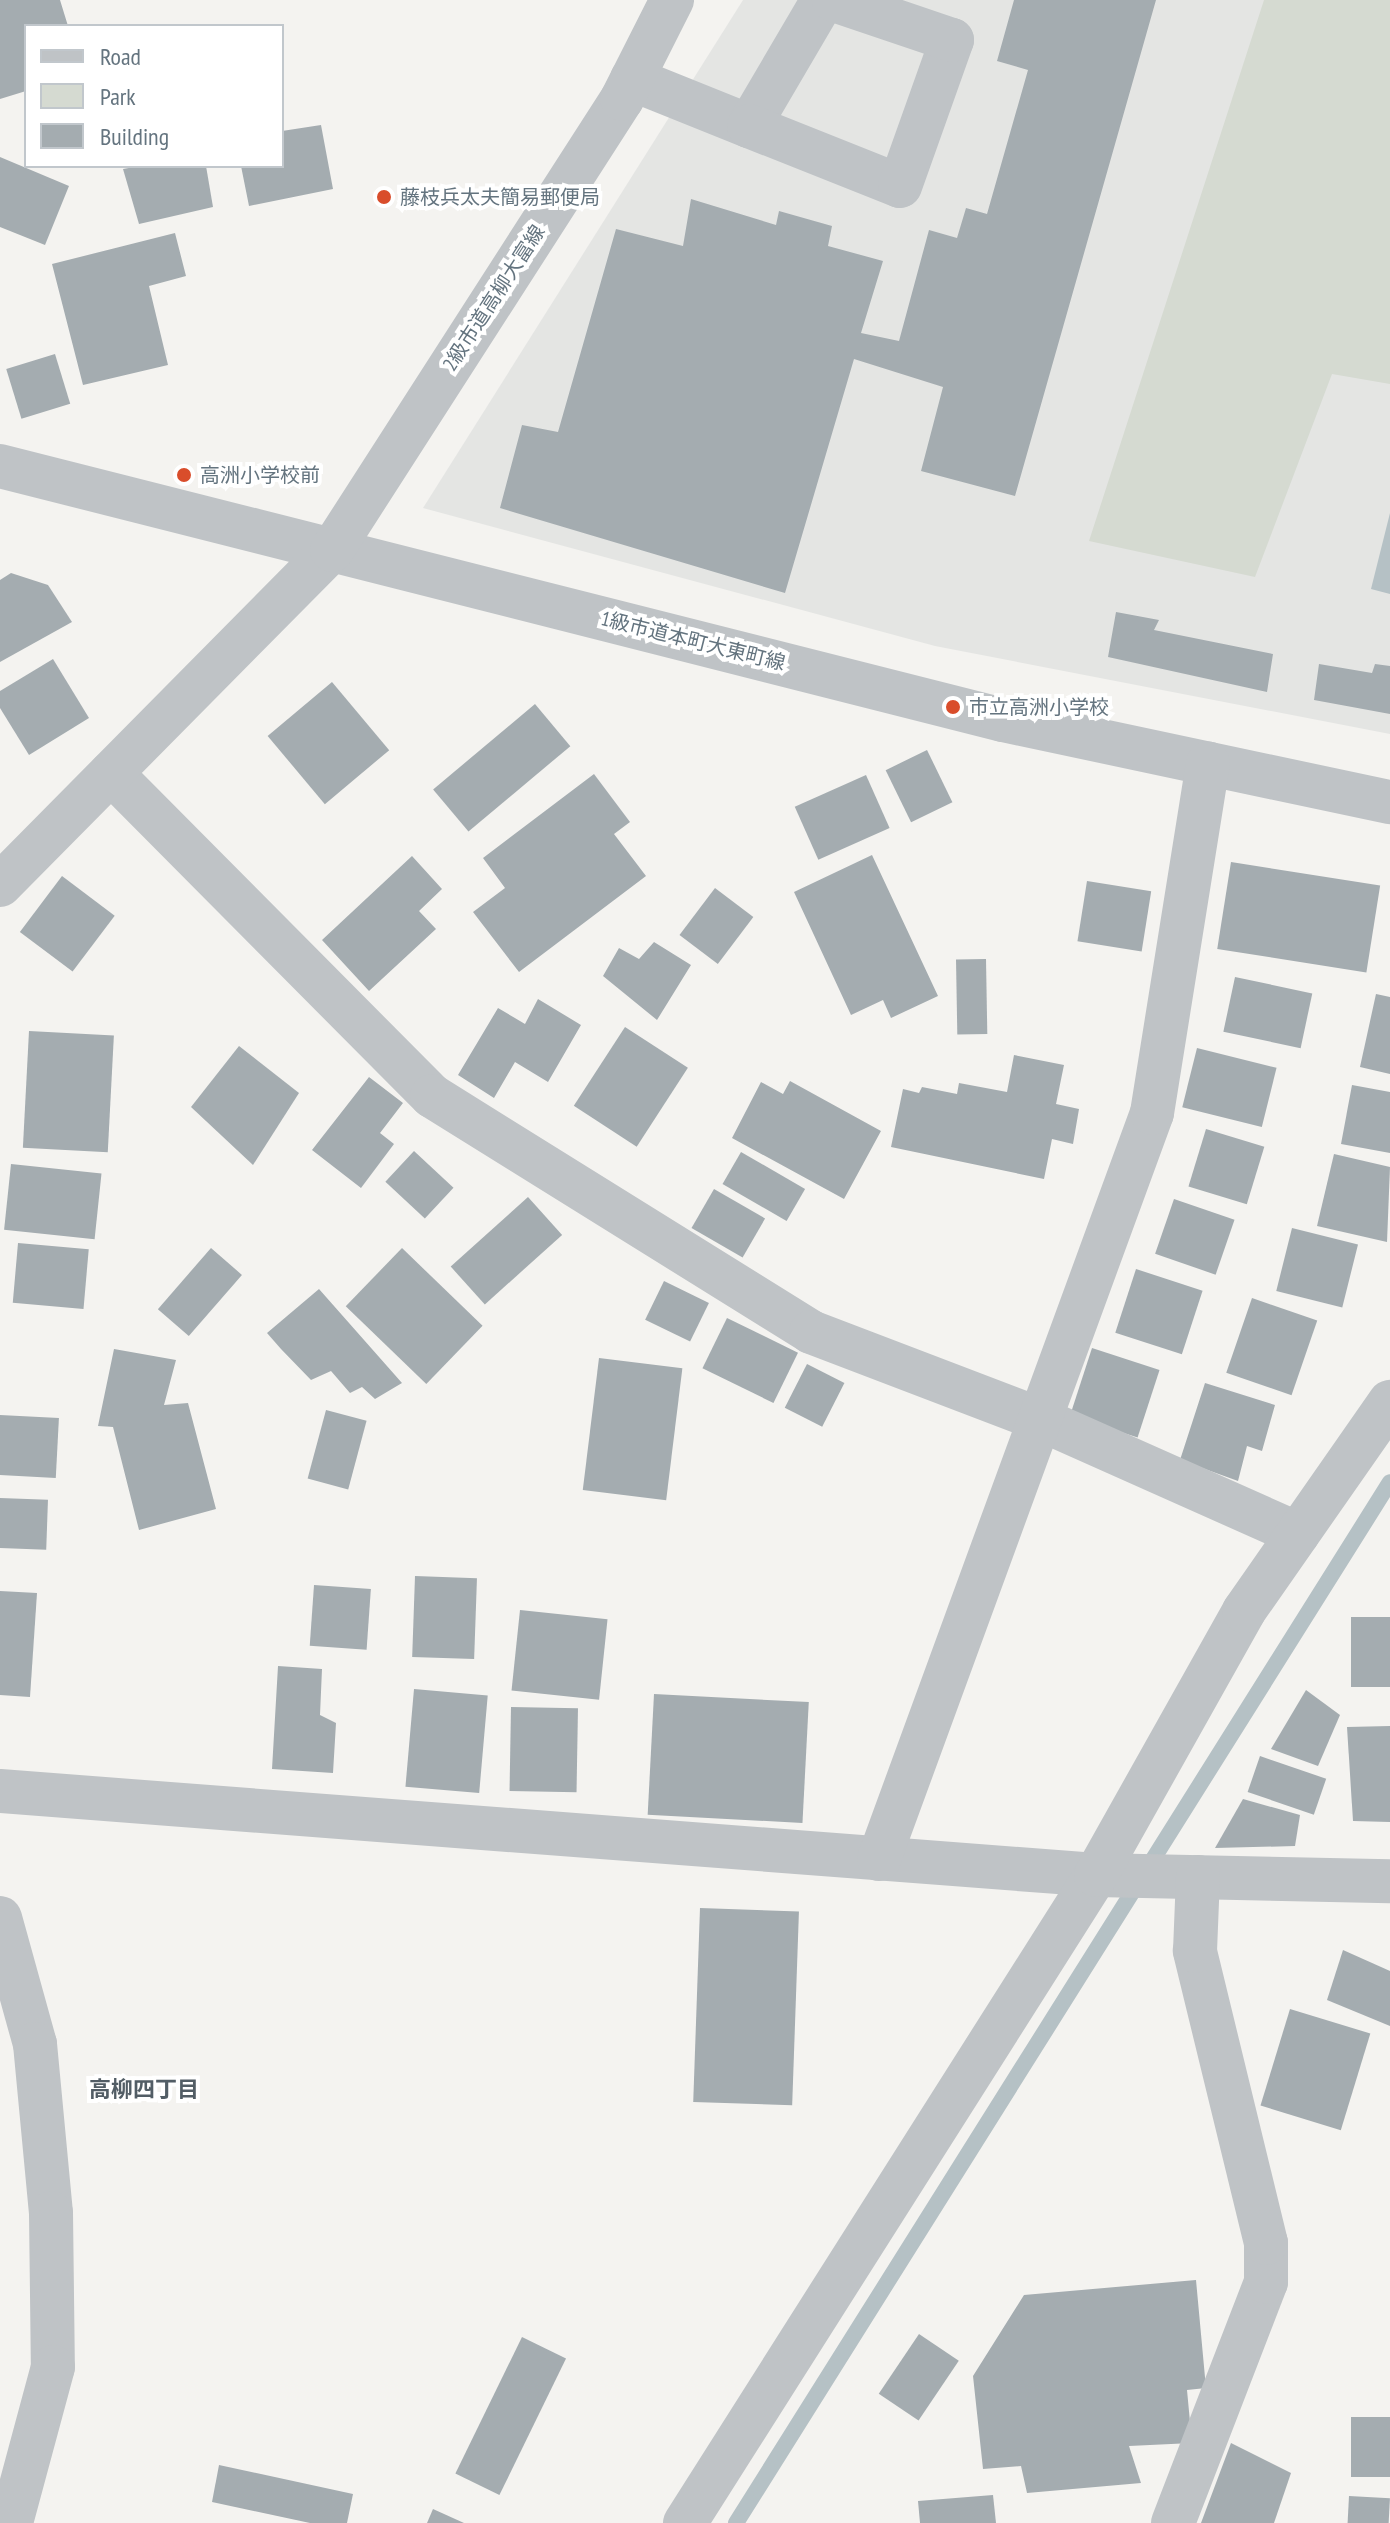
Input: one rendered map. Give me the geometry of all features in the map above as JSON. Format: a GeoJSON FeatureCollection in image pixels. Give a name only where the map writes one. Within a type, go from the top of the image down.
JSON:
{"type":"FeatureCollection","features":[{"type":"Feature","properties":{"kind":"street","name":"2級市道高柳大富線"},"geometry":{"type":"LineString","coordinates":[[0,885],[332,550],[632,79],[672,0]]}},
{"type":"Feature","properties":{"kind":"street"},"geometry":{"type":"LineString","coordinates":[[749,126],[823,0]]}},
{"type":"Feature","properties":{"kind":"street"},"geometry":{"type":"LineString","coordinates":[[632,79],[900,186],[952,40],[834,0]]}},
{"type":"Feature","properties":{"kind":"street","name":"1級市道本町大東町線"},"geometry":{"type":"LineString","coordinates":[[0,466],[1003,720],[1390,802]]}},
{"type":"Feature","properties":{"kind":"street"},"geometry":{"type":"LineString","coordinates":[[879,1859],[1152,1113],[1208,763]]}},
{"type":"Feature","properties":{"kind":"street"},"geometry":{"type":"LineString","coordinates":[[111,773],[432,1096],[811,1332],[1042,1420],[1298,1534]]}},
{"type":"Feature","properties":{"kind":"street"},"geometry":{"type":"LineString","coordinates":[[685,2523],[1096,1875],[1244,1611],[1390,1402]]}},
{"type":"Feature","properties":{"kind":"street"},"geometry":{"type":"LineString","coordinates":[[0,1791],[1096,1875],[1390,1881]]}},
{"type":"Feature","properties":{"kind":"street"},"geometry":{"type":"LineString","coordinates":[[1173,2523],[1266,2282],[1266,2243],[1195,1951],[1198,1877]]}},
{"type":"Feature","properties":{"kind":"street"},"geometry":{"type":"LineString","coordinates":[[0,1918],[35,2044],[51,2213],[53,2367],[11,2523]]}},
{"type":"Feature","properties":{"kind":"shaded area"},"geometry":{"type":"Polygon","coordinates":[[[743,0],[1390,0],[1390,734],[935,646],[423,508],[743,0]]]}},
{"type":"Feature","properties":{"kind":"shaded area"},"geometry":{"type":"Polygon","coordinates":[[[1390,513],[1390,594],[1371,589],[1390,513]]]}},
{"type":"Feature","properties":{"kind":"green space"},"geometry":{"type":"Polygon","coordinates":[[[1264,0],[1390,0],[1390,384],[1332,374],[1255,577],[1089,541],[1264,0]]]}},
{"type":"Feature","properties":{"kind":"building"},"geometry":{"type":"Polygon","coordinates":[[[0,0],[60,0],[67,24],[24,24],[24,92],[0,99],[0,0]]]}},
{"type":"Feature","properties":{"kind":"building"},"geometry":{"type":"Polygon","coordinates":[[[1014,0],[1156,0],[1015,496],[921,471],[943,387],[854,359],[785,593],[500,508],[522,425],[558,432],[616,229],[683,246],[691,199],[776,225],[779,211],[832,226],[828,246],[883,261],[861,333],[899,341],[929,230],[957,238],[966,208],[987,214],[1028,70],[997,61],[1014,0]]]}},
{"type":"Feature","properties":{"kind":"building"},"geometry":{"type":"Polygon","coordinates":[[[321,125],[333,189],[249,206],[241,168],[284,168],[284,131],[321,125]]]}},
{"type":"Feature","properties":{"kind":"building"},"geometry":{"type":"Polygon","coordinates":[[[0,157],[69,186],[45,245],[0,227],[0,157]]]}},
{"type":"Feature","properties":{"kind":"building"},"geometry":{"type":"Polygon","coordinates":[[[206,168],[213,207],[139,224],[123,169],[206,168]]]}},
{"type":"Feature","properties":{"kind":"building"},"geometry":{"type":"Polygon","coordinates":[[[175,233],[186,276],[149,286],[168,365],[83,385],[52,264],[175,233]]]}},
{"type":"Feature","properties":{"kind":"building"},"geometry":{"type":"Polygon","coordinates":[[[55,354],[70,404],[21,419],[6,369],[55,354]]]}},
{"type":"Feature","properties":{"kind":"building"},"geometry":{"type":"Polygon","coordinates":[[[11,573],[48,585],[72,622],[0,662],[0,580],[11,573]]]}},
{"type":"Feature","properties":{"kind":"building"},"geometry":{"type":"Polygon","coordinates":[[[1116,612],[1159,620],[1154,630],[1273,654],[1267,692],[1108,657],[1116,612]]]}},
{"type":"Feature","properties":{"kind":"building"},"geometry":{"type":"Polygon","coordinates":[[[53,659],[89,718],[29,755],[0,708],[0,691],[53,659]]]}},
{"type":"Feature","properties":{"kind":"building"},"geometry":{"type":"Polygon","coordinates":[[[1319,664],[1372,673],[1375,664],[1390,666],[1390,714],[1314,700],[1319,664]]]}},
{"type":"Feature","properties":{"kind":"building"},"geometry":{"type":"Polygon","coordinates":[[[332,682],[389,750],[325,804],[268,736],[332,682]]]}},
{"type":"Feature","properties":{"kind":"building"},"geometry":{"type":"Polygon","coordinates":[[[535,704],[570,746],[468,832],[433,789],[535,704]]]}},
{"type":"Feature","properties":{"kind":"building"},"geometry":{"type":"Polygon","coordinates":[[[927,750],[952,802],[911,822],[886,770],[927,750]]]}},
{"type":"Feature","properties":{"kind":"building"},"geometry":{"type":"Polygon","coordinates":[[[594,774],[630,822],[614,834],[646,876],[519,972],[473,912],[505,888],[483,858],[594,774]]]}},
{"type":"Feature","properties":{"kind":"building"},"geometry":{"type":"Polygon","coordinates":[[[866,775],[890,828],[818,860],[795,807],[866,775]]]}},
{"type":"Feature","properties":{"kind":"building"},"geometry":{"type":"Polygon","coordinates":[[[872,855],[938,996],[891,1018],[883,1000],[851,1015],[794,892],[872,855]]]}},
{"type":"Feature","properties":{"kind":"building"},"geometry":{"type":"Polygon","coordinates":[[[412,856],[442,889],[419,911],[436,929],[369,991],[322,940],[412,856]]]}},
{"type":"Feature","properties":{"kind":"building"},"geometry":{"type":"Polygon","coordinates":[[[1231,862],[1380,886],[1366,973],[1217,949],[1231,862]]]}},
{"type":"Feature","properties":{"kind":"building"},"geometry":{"type":"Polygon","coordinates":[[[62,876],[115,916],[73,972],[20,932],[62,876]]]}},
{"type":"Feature","properties":{"kind":"building"},"geometry":{"type":"Polygon","coordinates":[[[1087,881],[1151,891],[1142,951],[1077,941],[1087,881]]]}},
{"type":"Feature","properties":{"kind":"building"},"geometry":{"type":"Polygon","coordinates":[[[715,888],[753,917],[718,964],[679,935],[715,888]]]}},
{"type":"Feature","properties":{"kind":"building"},"geometry":{"type":"Polygon","coordinates":[[[654,942],[691,965],[657,1020],[603,976],[619,948],[639,959],[654,942]]]}},
{"type":"Feature","properties":{"kind":"building"},"geometry":{"type":"Polygon","coordinates":[[[986,959],[987,1034],[957,1035],[956,960],[986,959]]]}},
{"type":"Feature","properties":{"kind":"building"},"geometry":{"type":"Polygon","coordinates":[[[1235,977],[1312,993],[1301,1048],[1223,1032],[1235,977]]]}},
{"type":"Feature","properties":{"kind":"building"},"geometry":{"type":"Polygon","coordinates":[[[1376,994],[1390,997],[1390,1074],[1360,1067],[1376,994]]]}},
{"type":"Feature","properties":{"kind":"building"},"geometry":{"type":"Polygon","coordinates":[[[538,999],[581,1025],[548,1082],[515,1062],[494,1098],[458,1075],[498,1008],[525,1024],[538,999]]]}},
{"type":"Feature","properties":{"kind":"building"},"geometry":{"type":"Polygon","coordinates":[[[625,1027],[688,1068],[637,1147],[574,1106],[625,1027]]]}},
{"type":"Feature","properties":{"kind":"building"},"geometry":{"type":"Polygon","coordinates":[[[29,1031],[114,1035],[108,1152],[23,1148],[29,1031]]]}},
{"type":"Feature","properties":{"kind":"building"},"geometry":{"type":"Polygon","coordinates":[[[239,1046],[299,1093],[253,1165],[191,1107],[239,1046]]]}},
{"type":"Feature","properties":{"kind":"building"},"geometry":{"type":"Polygon","coordinates":[[[1197,1048],[1277,1068],[1262,1127],[1182,1107],[1197,1048]]]}},
{"type":"Feature","properties":{"kind":"building"},"geometry":{"type":"Polygon","coordinates":[[[1014,1055],[1064,1065],[1056,1104],[1079,1109],[1073,1144],[1052,1139],[1044,1179],[891,1147],[903,1089],[919,1093],[922,1087],[957,1094],[959,1083],[1007,1092],[1014,1055]]]}},
{"type":"Feature","properties":{"kind":"building"},"geometry":{"type":"Polygon","coordinates":[[[369,1077],[403,1103],[380,1133],[394,1144],[361,1188],[312,1150],[369,1077]]]}},
{"type":"Feature","properties":{"kind":"building"},"geometry":{"type":"Polygon","coordinates":[[[790,1081],[881,1131],[844,1199],[732,1138],[761,1082],[783,1094],[790,1081]]]}},
{"type":"Feature","properties":{"kind":"building"},"geometry":{"type":"Polygon","coordinates":[[[1352,1085],[1390,1092],[1390,1153],[1341,1144],[1352,1085]]]}},
{"type":"Feature","properties":{"kind":"building"},"geometry":{"type":"Polygon","coordinates":[[[1206,1129],[1264,1147],[1247,1204],[1188,1186],[1206,1129]]]}},
{"type":"Feature","properties":{"kind":"building"},"geometry":{"type":"Polygon","coordinates":[[[414,1151],[453,1188],[425,1219],[385,1182],[414,1151]]]}},
{"type":"Feature","properties":{"kind":"building"},"geometry":{"type":"Polygon","coordinates":[[[741,1152],[805,1189],[787,1221],[722,1184],[741,1152]]]}},
{"type":"Feature","properties":{"kind":"building"},"geometry":{"type":"Polygon","coordinates":[[[1334,1154],[1390,1167],[1387,1242],[1317,1226],[1334,1154]]]}},
{"type":"Feature","properties":{"kind":"building"},"geometry":{"type":"Polygon","coordinates":[[[11,1164],[102,1174],[95,1239],[4,1230],[11,1164]]]}},
{"type":"Feature","properties":{"kind":"building"},"geometry":{"type":"Polygon","coordinates":[[[714,1189],[765,1218],[743,1257],[692,1228],[714,1189]]]}},
{"type":"Feature","properties":{"kind":"building"},"geometry":{"type":"Polygon","coordinates":[[[528,1197],[562,1235],[485,1304],[451,1267],[528,1197]]]}},
{"type":"Feature","properties":{"kind":"building"},"geometry":{"type":"Polygon","coordinates":[[[1174,1199],[1235,1220],[1216,1275],[1155,1254],[1174,1199]]]}},
{"type":"Feature","properties":{"kind":"building"},"geometry":{"type":"Polygon","coordinates":[[[1292,1228],[1358,1244],[1342,1308],[1276,1291],[1292,1228]]]}},
{"type":"Feature","properties":{"kind":"building"},"geometry":{"type":"Polygon","coordinates":[[[18,1243],[89,1249],[84,1309],[13,1303],[18,1243]]]}},
{"type":"Feature","properties":{"kind":"building"},"geometry":{"type":"Polygon","coordinates":[[[211,1248],[242,1275],[189,1336],[158,1309],[211,1248]]]}},
{"type":"Feature","properties":{"kind":"building"},"geometry":{"type":"Polygon","coordinates":[[[402,1248],[483,1326],[426,1384],[346,1306],[402,1248]]]}},
{"type":"Feature","properties":{"kind":"building"},"geometry":{"type":"Polygon","coordinates":[[[1136,1269],[1203,1291],[1182,1354],[1115,1333],[1136,1269]]]}},
{"type":"Feature","properties":{"kind":"building"},"geometry":{"type":"Polygon","coordinates":[[[664,1281],[709,1303],[690,1342],[645,1320],[664,1281]]]}},
{"type":"Feature","properties":{"kind":"building"},"geometry":{"type":"Polygon","coordinates":[[[319,1289],[402,1383],[375,1399],[362,1387],[350,1393],[331,1371],[311,1380],[281,1349],[267,1333],[319,1289]]]}},
{"type":"Feature","properties":{"kind":"building"},"geometry":{"type":"Polygon","coordinates":[[[1252,1298],[1317,1320],[1292,1395],[1226,1373],[1252,1298]]]}},
{"type":"Feature","properties":{"kind":"building"},"geometry":{"type":"Polygon","coordinates":[[[727,1318],[798,1353],[773,1403],[702,1368],[727,1318]]]}},
{"type":"Feature","properties":{"kind":"building"},"geometry":{"type":"Polygon","coordinates":[[[1092,1348],[1160,1370],[1138,1437],[1070,1416],[1092,1348]]]}},
{"type":"Feature","properties":{"kind":"building"},"geometry":{"type":"Polygon","coordinates":[[[114,1349],[176,1360],[164,1405],[188,1403],[216,1509],[139,1530],[113,1427],[98,1426],[114,1349]]]}},
{"type":"Feature","properties":{"kind":"building"},"geometry":{"type":"Polygon","coordinates":[[[599,1358],[682,1368],[666,1500],[583,1490],[599,1358]]]}},
{"type":"Feature","properties":{"kind":"building"},"geometry":{"type":"Polygon","coordinates":[[[807,1364],[844,1383],[822,1427],[785,1408],[807,1364]]]}},
{"type":"Feature","properties":{"kind":"building"},"geometry":{"type":"Polygon","coordinates":[[[1205,1383],[1275,1405],[1262,1451],[1247,1446],[1238,1481],[1180,1460],[1205,1383]]]}},
{"type":"Feature","properties":{"kind":"building"},"geometry":{"type":"Polygon","coordinates":[[[326,1410],[367,1421],[348,1489],[308,1479],[326,1410]]]}},
{"type":"Feature","properties":{"kind":"building"},"geometry":{"type":"Polygon","coordinates":[[[0,1415],[59,1418],[56,1478],[0,1475],[0,1415]]]}},
{"type":"Feature","properties":{"kind":"building"},"geometry":{"type":"Polygon","coordinates":[[[0,1498],[48,1500],[46,1550],[0,1548],[0,1498]]]}},
{"type":"Feature","properties":{"kind":"building"},"geometry":{"type":"Polygon","coordinates":[[[415,1576],[477,1578],[474,1659],[412,1657],[415,1576]]]}},
{"type":"Feature","properties":{"kind":"building"},"geometry":{"type":"Polygon","coordinates":[[[314,1585],[371,1589],[367,1650],[310,1646],[314,1585]]]}},
{"type":"Feature","properties":{"kind":"building"},"geometry":{"type":"Polygon","coordinates":[[[0,1591],[37,1593],[30,1697],[0,1695],[0,1591]]]}},
{"type":"Feature","properties":{"kind":"building"},"geometry":{"type":"Polygon","coordinates":[[[520,1610],[608,1619],[599,1700],[512,1691],[520,1610]]]}},
{"type":"Feature","properties":{"kind":"building"},"geometry":{"type":"Polygon","coordinates":[[[1351,1617],[1390,1617],[1390,1687],[1351,1687],[1351,1617]]]}},
{"type":"Feature","properties":{"kind":"building"},"geometry":{"type":"Polygon","coordinates":[[[278,1666],[322,1669],[320,1715],[336,1723],[333,1773],[272,1769],[278,1666]]]}},
{"type":"Feature","properties":{"kind":"building"},"geometry":{"type":"Polygon","coordinates":[[[414,1689],[488,1695],[479,1793],[405,1787],[414,1689]]]}},
{"type":"Feature","properties":{"kind":"building"},"geometry":{"type":"Polygon","coordinates":[[[1306,1690],[1340,1715],[1318,1766],[1271,1749],[1306,1690]]]}},
{"type":"Feature","properties":{"kind":"building"},"geometry":{"type":"Polygon","coordinates":[[[654,1694],[809,1702],[802,1823],[648,1815],[654,1694]]]}},
{"type":"Feature","properties":{"kind":"building"},"geometry":{"type":"Polygon","coordinates":[[[511,1707],[578,1708],[577,1792],[510,1791],[511,1707]]]}},
{"type":"Feature","properties":{"kind":"building"},"geometry":{"type":"Polygon","coordinates":[[[1390,1726],[1390,1822],[1353,1821],[1347,1727],[1390,1726]]]}},
{"type":"Feature","properties":{"kind":"building"},"geometry":{"type":"Polygon","coordinates":[[[1260,1756],[1326,1779],[1314,1815],[1248,1792],[1260,1756]]]}},
{"type":"Feature","properties":{"kind":"building"},"geometry":{"type":"Polygon","coordinates":[[[1243,1799],[1300,1815],[1295,1846],[1215,1848],[1243,1799]]]}},
{"type":"Feature","properties":{"kind":"building"},"geometry":{"type":"Polygon","coordinates":[[[700,1908],[799,1911],[792,2105],[693,2102],[700,1908]]]}},
{"type":"Feature","properties":{"kind":"building"},"geometry":{"type":"Polygon","coordinates":[[[1343,1950],[1390,1971],[1390,2026],[1327,2000],[1343,1950]]]}},
{"type":"Feature","properties":{"kind":"building"},"geometry":{"type":"Polygon","coordinates":[[[1290,2009],[1370,2034],[1341,2130],[1260,2106],[1290,2009]]]}},
{"type":"Feature","properties":{"kind":"building"},"geometry":{"type":"Polygon","coordinates":[[[1196,2280],[1206,2388],[1187,2390],[1192,2443],[1129,2446],[1141,2483],[1027,2493],[1021,2466],[983,2469],[973,2376],[1024,2295],[1196,2280]]]}},
{"type":"Feature","properties":{"kind":"building"},"geometry":{"type":"Polygon","coordinates":[[[919,2334],[959,2361],[919,2421],[879,2394],[919,2334]]]}},
{"type":"Feature","properties":{"kind":"building"},"geometry":{"type":"Polygon","coordinates":[[[522,2337],[566,2358],[499,2495],[455,2474],[522,2337]]]}},
{"type":"Feature","properties":{"kind":"building"},"geometry":{"type":"Polygon","coordinates":[[[1351,2417],[1390,2417],[1390,2477],[1351,2477],[1351,2417]]]}},
{"type":"Feature","properties":{"kind":"building"},"geometry":{"type":"Polygon","coordinates":[[[1231,2443],[1291,2473],[1274,2523],[1201,2523],[1231,2443]]]}},
{"type":"Feature","properties":{"kind":"building"},"geometry":{"type":"Polygon","coordinates":[[[219,2465],[353,2494],[347,2523],[310,2523],[212,2502],[219,2465]]]}},
{"type":"Feature","properties":{"kind":"building"},"geometry":{"type":"Polygon","coordinates":[[[993,2495],[996,2523],[920,2523],[918,2501],[993,2495]]]}},
{"type":"Feature","properties":{"kind":"building"},"geometry":{"type":"Polygon","coordinates":[[[1349,2496],[1390,2498],[1389,2523],[1348,2523],[1349,2496]]]}},
{"type":"Feature","properties":{"kind":"building"},"geometry":{"type":"Polygon","coordinates":[[[433,2509],[464,2523],[427,2523],[433,2509]]]}},
{"type":"Feature","properties":{"kind":"waterway"},"geometry":{"type":"LineString","coordinates":[[736,2523],[1390,1482]]}},
{"type":"Feature","properties":{"kind":"place","name":"藤枝兵太夫簡易郵便局"},"geometry":{"type":"Point","coordinates":[384,197]}},
{"type":"Feature","properties":{"kind":"place","name":"高洲小学校前"},"geometry":{"type":"Point","coordinates":[184,475]}},
{"type":"Feature","properties":{"kind":"place","name":"市立高洲小学校"},"geometry":{"type":"Point","coordinates":[953,707]}},
{"type":"Feature","properties":{"kind":"district","name":"高柳四丁目"},"geometry":{"type":"Point","coordinates":[144,2090]}}]}
